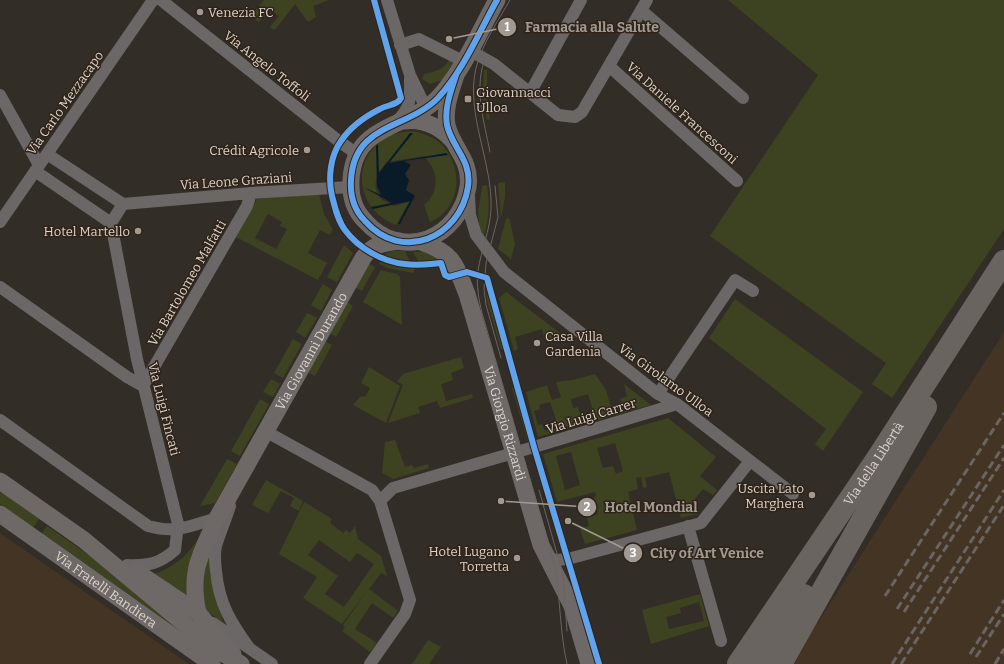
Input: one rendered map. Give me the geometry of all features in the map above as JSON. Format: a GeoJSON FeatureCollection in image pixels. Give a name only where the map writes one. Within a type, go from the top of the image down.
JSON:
{"type":"FeatureCollection","features":[{"type":"Feature","properties":{"kind":"highway","name":"Via della Libertà"},"geometry":{"type":"LineString","coordinates":[[738,664],[878,457],[1004,261]]}},
{"type":"Feature","properties":{"kind":"highway","name":"Via della Libertà"},"geometry":{"type":"LineString","coordinates":[[781,664],[925,410],[1004,289]]}},
{"type":"Feature","properties":{"kind":"highway"},"geometry":{"type":"LineString","coordinates":[[760,664],[925,410]]}},
{"type":"Feature","properties":{"kind":"street","name":"Via Carlo Mezzacapo"},"geometry":{"type":"LineString","coordinates":[[0,222],[153,0]]}},
{"type":"Feature","properties":{"kind":"street","name":"Via Angelo Toffoli"},"geometry":{"type":"LineString","coordinates":[[161,0],[357,154]]}},
{"type":"Feature","properties":{"kind":"street"},"geometry":{"type":"LineString","coordinates":[[387,0],[412,79],[426,108],[455,143]]}},
{"type":"Feature","properties":{"kind":"street"},"geometry":{"type":"LineString","coordinates":[[463,62],[446,117],[450,133],[466,164],[468,186],[461,208],[453,220],[439,234],[421,242],[399,241],[381,234],[367,224],[354,205],[350,187],[352,171],[357,154],[373,135],[426,108],[437,98],[463,62],[497,0]]}},
{"type":"Feature","properties":{"kind":"street"},"geometry":{"type":"LineString","coordinates":[[530,93],[581,0]]}},
{"type":"Feature","properties":{"kind":"street","name":"Via Daniele Francesconi"},"geometry":{"type":"LineString","coordinates":[[400,45],[419,39],[463,62],[494,64],[558,116],[575,118],[582,112],[644,5],[744,98]]}},
{"type":"Feature","properties":{"kind":"street"},"geometry":{"type":"LineString","coordinates":[[412,79],[423,92],[436,92],[443,88],[463,62]]}},
{"type":"Feature","properties":{"kind":"street","name":"Via Daniele Francesconi"},"geometry":{"type":"LineString","coordinates":[[609,66],[737,182]]}},
{"type":"Feature","properties":{"kind":"street"},"geometry":{"type":"LineString","coordinates":[[398,123],[408,108],[412,79]]}},
{"type":"Feature","properties":{"kind":"street"},"geometry":{"type":"LineString","coordinates":[[0,95],[37,168],[46,179],[111,224],[123,204],[46,154]]}},
{"type":"Feature","properties":{"kind":"street"},"geometry":{"type":"LineString","coordinates":[[398,123],[413,120],[424,122],[436,127],[455,143]]}},
{"type":"Feature","properties":{"kind":"street"},"geometry":{"type":"LineString","coordinates":[[46,179],[58,162]]}},
{"type":"Feature","properties":{"kind":"street","name":"Via Girolamo Ulloa"},"geometry":{"type":"LineString","coordinates":[[468,186],[470,215],[476,235],[504,272],[658,394],[677,404],[793,494]]}},
{"type":"Feature","properties":{"kind":"street","name":"Via Leone Graziani"},"geometry":{"type":"LineString","coordinates":[[123,204],[251,193],[350,187]]}},
{"type":"Feature","properties":{"kind":"street","name":"Via Bartolomeo Malfatti"},"geometry":{"type":"LineString","coordinates":[[143,386],[247,206],[251,193]]}},
{"type":"Feature","properties":{"kind":"street","name":"Via Luigi Fincati"},"geometry":{"type":"LineString","coordinates":[[111,224],[143,386],[177,519],[178,530],[175,550],[162,560],[143,566],[127,565]]}},
{"type":"Feature","properties":{"kind":"street","name":"Via Giovanni Durando"},"geometry":{"type":"LineString","coordinates":[[198,613],[194,594],[195,572],[200,553],[217,518],[366,253],[374,246],[399,241]]}},
{"type":"Feature","properties":{"kind":"street","name":"Via Giorgio Rizzardi"},"geometry":{"type":"LineString","coordinates":[[421,242],[446,253],[457,269],[471,307],[513,453],[546,557],[565,592],[574,613],[589,664]]}},
{"type":"Feature","properties":{"kind":"street"},"geometry":{"type":"LineString","coordinates":[[658,394],[735,280],[753,291]]}},
{"type":"Feature","properties":{"kind":"street"},"geometry":{"type":"LineString","coordinates":[[0,287],[127,377],[143,386]]}},
{"type":"Feature","properties":{"kind":"street","name":"Via Luigi Carrer"},"geometry":{"type":"LineString","coordinates":[[380,501],[393,488],[677,404]]}},
{"type":"Feature","properties":{"kind":"street"},"geometry":{"type":"LineString","coordinates":[[0,420],[148,526],[166,531],[178,530],[217,518]]}},
{"type":"Feature","properties":{"kind":"street"},"geometry":{"type":"LineString","coordinates":[[265,431],[372,490],[380,501],[410,600],[405,614],[370,664]]}},
{"type":"Feature","properties":{"kind":"street"},"geometry":{"type":"LineString","coordinates":[[546,557],[556,560],[568,558],[701,523],[750,461]]}},
{"type":"Feature","properties":{"kind":"street","name":"Via Fratelli Bandiera"},"geometry":{"type":"LineString","coordinates":[[0,481],[84,540],[212,647],[241,664]]}},
{"type":"Feature","properties":{"kind":"street","name":"Via Giovanni Durando"},"geometry":{"type":"LineString","coordinates":[[237,481],[215,548],[214,561],[220,599],[228,616],[250,649]]}},
{"type":"Feature","properties":{"kind":"street","name":"Via Fratelli Bandiera"},"geometry":{"type":"LineString","coordinates":[[0,514],[212,664]]}},
{"type":"Feature","properties":{"kind":"street"},"geometry":{"type":"LineString","coordinates":[[688,526],[721,641]]}},
{"type":"Feature","properties":{"kind":"street","name":"Via Fratelli Bandiera"},"geometry":{"type":"LineString","coordinates":[[84,540],[127,565],[272,664]]}},
{"type":"Feature","properties":{"kind":"street","name":"Via Fratelli Bandiera"},"geometry":{"type":"LineString","coordinates":[[198,613],[241,664]]}},
{"type":"Feature","properties":{"kind":"shaded area"},"geometry":{"type":"Polygon","coordinates":[[[1004,332],[1004,664],[792,664],[793,661],[1004,332]]]}},
{"type":"Feature","properties":{"kind":"shaded area"},"geometry":{"type":"Polygon","coordinates":[[[0,533],[189,664],[0,664],[0,533]]]}},
{"type":"Feature","properties":{"kind":"green space"},"geometry":{"type":"Polygon","coordinates":[[[264,0],[329,0],[313,6],[316,17],[308,22],[295,4],[275,30],[270,27],[279,16],[270,9],[259,22],[251,16],[264,0]]]}},
{"type":"Feature","properties":{"kind":"green space"},"geometry":{"type":"Polygon","coordinates":[[[728,0],[1004,0],[1004,229],[892,398],[872,384],[886,363],[710,236],[818,75],[728,0]]]}},
{"type":"Feature","properties":{"kind":"green space"},"geometry":{"type":"Polygon","coordinates":[[[451,57],[456,59],[443,80],[430,84],[422,79],[424,74],[436,71],[446,65],[451,57]]]}},
{"type":"Feature","properties":{"kind":"green space"},"geometry":{"type":"Polygon","coordinates":[[[484,70],[487,70],[487,101],[490,119],[487,120],[483,94],[484,70]]]}},
{"type":"Feature","properties":{"kind":"green space"},"geometry":{"type":"Polygon","coordinates":[[[413,131],[435,139],[441,144],[448,153],[453,164],[456,175],[456,186],[454,197],[448,207],[441,216],[430,222],[424,205],[434,192],[436,182],[432,167],[425,156],[386,162],[376,179],[377,193],[383,201],[394,206],[409,202],[396,225],[383,218],[373,209],[366,198],[362,186],[362,174],[365,161],[372,149],[383,139],[401,132],[413,131]]]}},
{"type":"Feature","properties":{"kind":"green space"},"geometry":{"type":"Polygon","coordinates":[[[505,182],[505,197],[501,218],[498,183],[505,182]]]}},
{"type":"Feature","properties":{"kind":"green space"},"geometry":{"type":"Polygon","coordinates":[[[487,185],[487,226],[483,239],[480,231],[478,213],[482,186],[487,185]]]}},
{"type":"Feature","properties":{"kind":"green space"},"geometry":{"type":"Polygon","coordinates":[[[319,194],[324,214],[333,230],[330,235],[320,230],[308,253],[327,263],[318,280],[236,237],[257,199],[319,194]],[[268,214],[255,238],[276,249],[287,229],[280,226],[282,222],[268,214]]]}},
{"type":"Feature","properties":{"kind":"green space"},"geometry":{"type":"Polygon","coordinates":[[[509,218],[515,244],[511,259],[498,249],[506,219],[509,218]]]}},
{"type":"Feature","properties":{"kind":"green space"},"geometry":{"type":"Polygon","coordinates":[[[344,245],[353,253],[337,282],[327,277],[344,245]]]}},
{"type":"Feature","properties":{"kind":"green space"},"geometry":{"type":"Polygon","coordinates":[[[393,251],[405,251],[410,262],[394,260],[381,255],[393,251]]]}},
{"type":"Feature","properties":{"kind":"green space"},"geometry":{"type":"Polygon","coordinates":[[[430,251],[445,260],[453,275],[449,275],[443,261],[419,262],[413,252],[430,251]]]}},
{"type":"Feature","properties":{"kind":"green space"},"geometry":{"type":"Polygon","coordinates":[[[381,260],[404,267],[415,268],[414,273],[387,268],[379,264],[381,260]]]}},
{"type":"Feature","properties":{"kind":"green space"},"geometry":{"type":"Polygon","coordinates":[[[367,263],[375,267],[362,291],[353,286],[367,263]]]}},
{"type":"Feature","properties":{"kind":"green space"},"geometry":{"type":"Polygon","coordinates":[[[381,270],[397,274],[400,277],[402,325],[363,302],[381,270]]]}},
{"type":"Feature","properties":{"kind":"green space"},"geometry":{"type":"Polygon","coordinates":[[[486,282],[505,349],[501,350],[487,301],[486,282]]]}},
{"type":"Feature","properties":{"kind":"green space"},"geometry":{"type":"Polygon","coordinates":[[[323,284],[332,290],[321,311],[311,305],[323,284]]]}},
{"type":"Feature","properties":{"kind":"green space"},"geometry":{"type":"Polygon","coordinates":[[[506,292],[569,340],[545,341],[542,329],[515,337],[518,349],[514,351],[499,298],[506,292]]]}},
{"type":"Feature","properties":{"kind":"green space"},"geometry":{"type":"Polygon","coordinates":[[[735,299],[863,392],[823,451],[815,444],[826,429],[709,338],[735,299]]]}},
{"type":"Feature","properties":{"kind":"green space"},"geometry":{"type":"Polygon","coordinates":[[[344,300],[353,306],[336,337],[327,332],[344,300]]]}},
{"type":"Feature","properties":{"kind":"green space"},"geometry":{"type":"Polygon","coordinates":[[[307,313],[317,318],[305,338],[296,332],[307,313]]]}},
{"type":"Feature","properties":{"kind":"green space"},"geometry":{"type":"Polygon","coordinates":[[[293,339],[302,344],[283,378],[274,373],[293,339]]]}},
{"type":"Feature","properties":{"kind":"green space"},"geometry":{"type":"Polygon","coordinates":[[[322,340],[332,345],[315,376],[305,371],[322,340]]]}},
{"type":"Feature","properties":{"kind":"green space"},"geometry":{"type":"Polygon","coordinates":[[[461,357],[464,368],[451,373],[453,380],[441,384],[446,401],[472,394],[473,398],[440,408],[437,401],[418,407],[420,413],[388,423],[403,385],[397,381],[403,374],[461,357]]]}},
{"type":"Feature","properties":{"kind":"green space"},"geometry":{"type":"Polygon","coordinates":[[[369,367],[400,386],[386,423],[353,405],[361,396],[365,397],[370,388],[361,383],[369,367]]]}},
{"type":"Feature","properties":{"kind":"green space"},"geometry":{"type":"Polygon","coordinates":[[[595,374],[606,390],[612,411],[623,408],[620,399],[627,396],[624,384],[651,405],[538,437],[526,392],[547,385],[552,400],[561,397],[556,382],[573,380],[595,374]],[[588,394],[571,399],[573,408],[578,407],[581,418],[594,414],[588,394]],[[550,402],[539,405],[540,409],[534,411],[538,425],[542,424],[545,431],[558,426],[550,402]]]}},
{"type":"Feature","properties":{"kind":"green space"},"geometry":{"type":"Polygon","coordinates":[[[271,379],[280,384],[273,397],[263,392],[271,379]]]}},
{"type":"Feature","properties":{"kind":"green space"},"geometry":{"type":"Polygon","coordinates":[[[516,387],[532,441],[528,442],[512,388],[516,387]]]}},
{"type":"Feature","properties":{"kind":"green space"},"geometry":{"type":"Polygon","coordinates":[[[260,399],[269,404],[240,456],[231,451],[260,399]]]}},
{"type":"Feature","properties":{"kind":"green space"},"geometry":{"type":"Polygon","coordinates":[[[668,418],[716,457],[700,476],[717,490],[713,495],[703,489],[695,499],[698,514],[681,518],[669,472],[645,478],[647,487],[643,488],[641,477],[636,478],[638,489],[628,492],[637,530],[585,544],[580,529],[589,526],[587,517],[598,514],[594,497],[596,496],[595,492],[557,502],[543,454],[668,418]],[[615,443],[597,448],[603,468],[613,466],[616,474],[623,471],[615,443]],[[571,452],[556,456],[565,490],[580,485],[571,452]]]}},
{"type":"Feature","properties":{"kind":"green space"},"geometry":{"type":"Polygon","coordinates":[[[395,440],[405,467],[412,465],[414,468],[428,464],[429,468],[393,479],[382,473],[385,442],[395,440]]]}},
{"type":"Feature","properties":{"kind":"green space"},"geometry":{"type":"Polygon","coordinates":[[[227,459],[237,464],[215,503],[200,506],[227,459]]]}},
{"type":"Feature","properties":{"kind":"green space"},"geometry":{"type":"Polygon","coordinates":[[[266,480],[303,501],[299,511],[290,506],[294,498],[281,491],[268,513],[252,505],[266,480]]]}},
{"type":"Feature","properties":{"kind":"green space"},"geometry":{"type":"Polygon","coordinates":[[[0,493],[4,494],[39,519],[33,528],[0,504],[0,493]]]}},
{"type":"Feature","properties":{"kind":"green space"},"geometry":{"type":"Polygon","coordinates":[[[304,502],[332,519],[330,523],[343,533],[346,530],[350,533],[355,526],[358,539],[381,556],[387,576],[381,573],[369,589],[398,611],[393,618],[372,603],[355,629],[377,643],[370,652],[342,631],[345,627],[343,625],[367,591],[342,624],[303,598],[317,577],[279,554],[304,502]],[[319,540],[308,555],[338,576],[325,594],[344,607],[374,564],[357,553],[350,562],[319,540]]]}},
{"type":"Feature","properties":{"kind":"green space"},"geometry":{"type":"Polygon","coordinates":[[[47,526],[119,576],[212,653],[41,534],[47,526]]]}},
{"type":"Feature","properties":{"kind":"green space"},"geometry":{"type":"Polygon","coordinates":[[[201,535],[187,584],[187,597],[154,574],[162,571],[181,559],[192,548],[201,535]]]}},
{"type":"Feature","properties":{"kind":"green space"},"geometry":{"type":"Polygon","coordinates":[[[212,540],[210,573],[223,622],[206,611],[200,587],[212,540]]]}},
{"type":"Feature","properties":{"kind":"green space"},"geometry":{"type":"Polygon","coordinates":[[[700,594],[709,626],[651,644],[642,610],[700,594]],[[699,602],[680,608],[681,613],[666,617],[669,629],[704,621],[699,602]]]}},
{"type":"Feature","properties":{"kind":"green space"},"geometry":{"type":"Polygon","coordinates":[[[428,640],[441,647],[429,664],[412,664],[428,640]]]}},
{"type":"Feature","properties":{"kind":"water"},"geometry":{"type":"Polygon","coordinates":[[[410,133],[413,133],[389,163],[446,153],[448,155],[404,161],[411,165],[405,174],[409,180],[406,190],[415,196],[400,224],[398,224],[410,201],[373,209],[371,207],[392,203],[363,187],[381,195],[377,186],[376,146],[378,144],[379,173],[410,133]]]}},
{"type":"Feature","properties":{"kind":"tram line"},"geometry":{"type":"LineString","coordinates":[[510,0],[482,50],[476,68],[474,103],[476,120],[488,174],[491,209],[489,225],[477,277],[482,313],[553,559],[556,572],[564,651],[567,664]]}},
{"type":"Feature","properties":{"kind":"tram line"},"geometry":{"type":"LineString","coordinates":[[486,56],[482,67],[480,91],[490,152]]}},
{"type":"Feature","properties":{"kind":"tram line"},"geometry":{"type":"LineString","coordinates":[[495,186],[498,217],[486,263],[484,289],[486,305],[501,358]]}},
{"type":"Feature","properties":{"kind":"tram line"},"geometry":{"type":"LineString","coordinates":[[539,490],[563,575],[567,631]]}},
{"type":"Feature","properties":{"kind":"railway"},"geometry":{"type":"LineString","coordinates":[[885,596],[1004,413]]}},
{"type":"Feature","properties":{"kind":"railway"},"geometry":{"type":"LineString","coordinates":[[897,609],[1004,445]]}},
{"type":"Feature","properties":{"kind":"railway"},"geometry":{"type":"LineString","coordinates":[[904,612],[1004,458]]}},
{"type":"Feature","properties":{"kind":"railway"},"geometry":{"type":"LineString","coordinates":[[892,664],[1004,490]]}},
{"type":"Feature","properties":{"kind":"railway"},"geometry":{"type":"LineString","coordinates":[[901,664],[1004,505]]}},
{"type":"Feature","properties":{"kind":"railway"},"geometry":{"type":"LineString","coordinates":[[970,654],[1004,600]]}},
{"type":"Feature","properties":{"kind":"railway"},"geometry":{"type":"LineString","coordinates":[[976,657],[1004,614]]}},
{"type":"Feature","properties":{"kind":"railway"},"geometry":{"type":"LineString","coordinates":[[995,664],[1004,649]]}},
{"type":"Feature","properties":{"kind":"cycle path"},"geometry":{"type":"LineString","coordinates":[[374,0],[401,98],[395,104],[380,109],[358,122],[337,147],[332,161],[330,182],[333,201],[340,223],[350,237],[357,243],[372,253],[388,260],[410,265],[441,263],[445,275],[449,277],[467,272],[487,278],[534,447],[599,664]]}},
{"type":"Feature","properties":{"kind":"cycle path"},"geometry":{"type":"LineString","coordinates":[[456,75],[448,100],[446,119],[453,141],[467,169],[468,187],[463,205],[454,220],[442,231],[427,239],[412,242],[396,241],[380,234],[361,217],[355,207],[351,191],[354,161],[361,148],[371,137],[425,108],[438,98],[463,64],[497,0]]}},
{"type":"Feature","properties":{"kind":"place","name":"Venezia FC"},"geometry":{"type":"Point","coordinates":[200,12]}},
{"type":"Feature","properties":{"kind":"place","name":"Farmacia alla Salute"},"geometry":{"type":"Point","coordinates":[449,39]}},
{"type":"Feature","properties":{"kind":"place","name":"Giovannacci Ulloa"},"geometry":{"type":"Point","coordinates":[468,99]}},
{"type":"Feature","properties":{"kind":"place","name":"Crédit Agricole"},"geometry":{"type":"Point","coordinates":[307,150]}},
{"type":"Feature","properties":{"kind":"place","name":"Hotel Martello"},"geometry":{"type":"Point","coordinates":[138,231]}},
{"type":"Feature","properties":{"kind":"place","name":"Casa Villa Gardenia"},"geometry":{"type":"Point","coordinates":[537,343]}},
{"type":"Feature","properties":{"kind":"place","name":"Uscita Lato Marghera"},"geometry":{"type":"Point","coordinates":[812,495]}},
{"type":"Feature","properties":{"kind":"place","name":"Hotel Mondial"},"geometry":{"type":"Point","coordinates":[501,501]}},
{"type":"Feature","properties":{"kind":"place","name":"City of Art Venice"},"geometry":{"type":"Point","coordinates":[568,521]}},
{"type":"Feature","properties":{"kind":"place","name":"Hotel Lugano Torretta"},"geometry":{"type":"Point","coordinates":[517,558]}}]}
